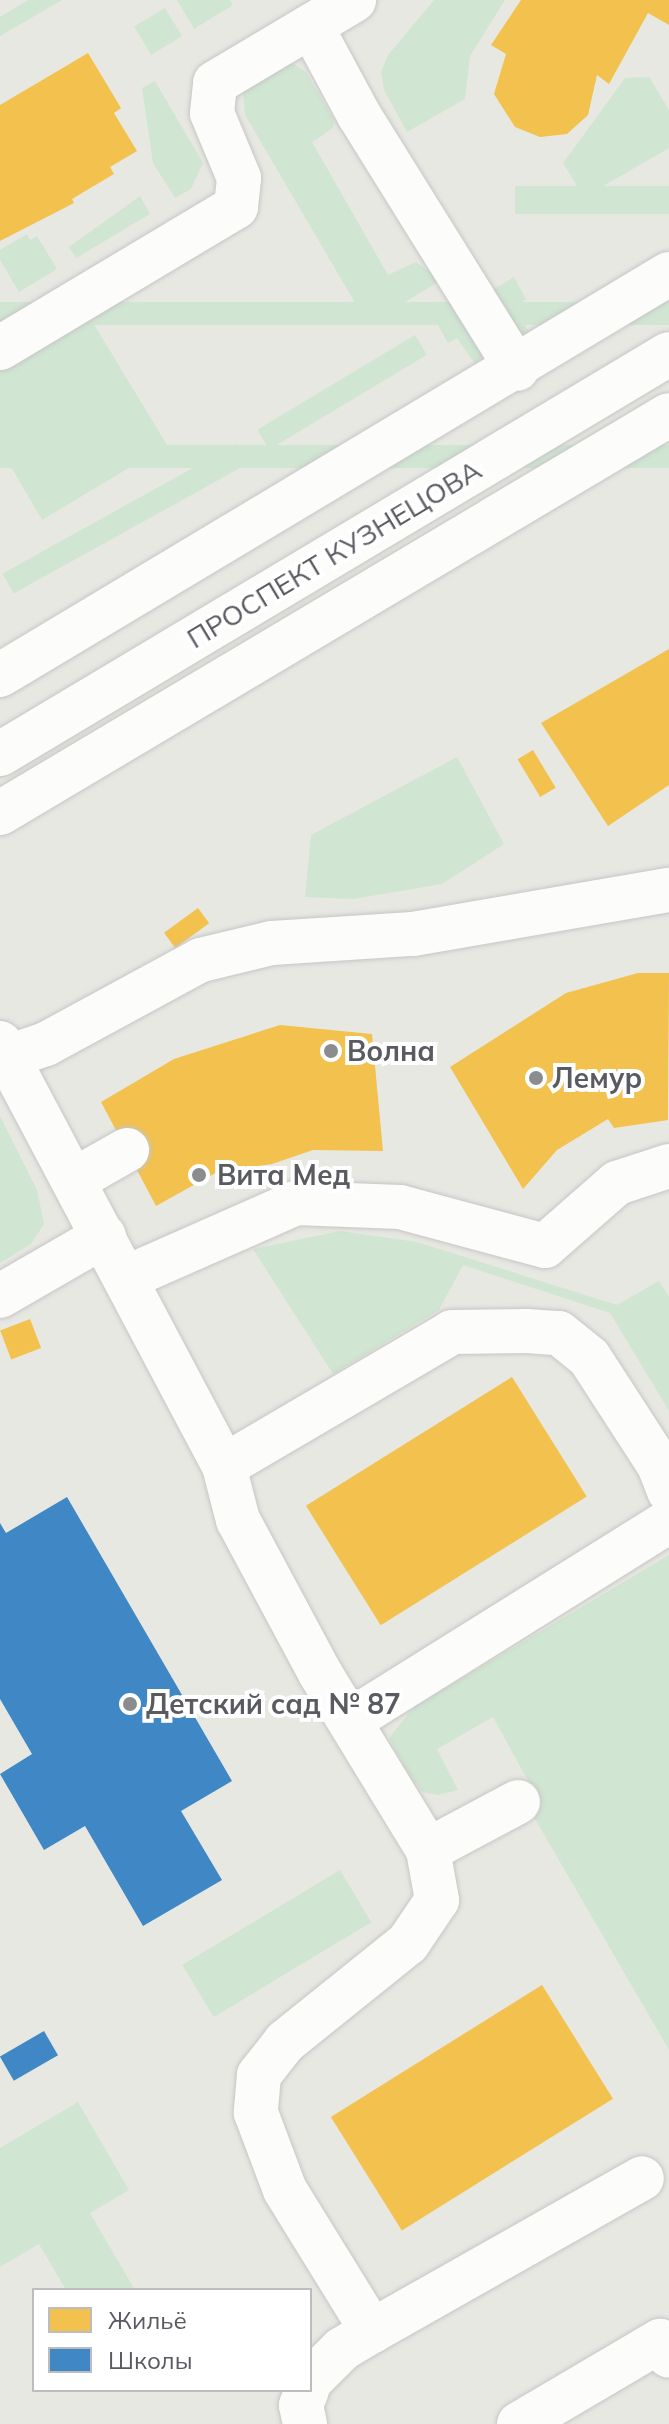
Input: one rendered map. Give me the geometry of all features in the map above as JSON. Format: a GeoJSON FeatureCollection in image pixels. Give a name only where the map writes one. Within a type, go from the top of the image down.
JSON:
{"type":"FeatureCollection","features":[{"type":"Feature","properties":{"kind":"street"},"geometry":{"type":"LineString","coordinates":[[0,348],[236,207],[239,178],[212,113],[215,83],[354,0]]}},
{"type":"Feature","properties":{"kind":"street"},"geometry":{"type":"LineString","coordinates":[[311,26],[517,369]]}},
{"type":"Feature","properties":{"kind":"street"},"geometry":{"type":"LineString","coordinates":[[0,675],[517,369],[669,274]]}},
{"type":"Feature","properties":{"kind":"street","name":"ПРОСПЕКТ КУЗНЕЦОВА"},"geometry":{"type":"LineString","coordinates":[[0,754],[669,354]]}},
{"type":"Feature","properties":{"kind":"street","name":"ПРОСПЕКТ КУЗНЕЦОВА"},"geometry":{"type":"LineString","coordinates":[[0,813],[669,415]]}},
{"type":"Feature","properties":{"kind":"street"},"geometry":{"type":"LineString","coordinates":[[372,2331],[285,2190],[256,2113],[259,2075],[285,2042],[408,1943],[437,1900],[428,1850],[320,1673],[238,1520],[224,1466],[128,1277],[4,1050],[46,1044],[201,960],[272,943],[413,934],[669,890]]}},
{"type":"Feature","properties":{"kind":"street"},"geometry":{"type":"LineString","coordinates":[[74,1180],[127,1150]]}},
{"type":"Feature","properties":{"kind":"street"},"geometry":{"type":"LineString","coordinates":[[128,1277],[296,1203],[400,1207],[545,1246],[617,1183],[669,1166]]}},
{"type":"Feature","properties":{"kind":"street"},"geometry":{"type":"LineString","coordinates":[[0,1296],[104,1236]]}},
{"type":"Feature","properties":{"kind":"street"},"geometry":{"type":"LineString","coordinates":[[224,1466],[452,1332],[527,1331],[559,1333],[589,1357],[659,1465],[669,1491]]}},
{"type":"Feature","properties":{"kind":"street"},"geometry":{"type":"LineString","coordinates":[[351,1720],[669,1521]]}},
{"type":"Feature","properties":{"kind":"street"},"geometry":{"type":"LineString","coordinates":[[428,1850],[518,1802]]}},
{"type":"Feature","properties":{"kind":"street"},"geometry":{"type":"LineString","coordinates":[[312,2379],[342,2349],[642,2178]]}},
{"type":"Feature","properties":{"kind":"street"},"geometry":{"type":"LineString","coordinates":[[519,2424],[660,2341],[669,2356]]}},
{"type":"Feature","properties":{"kind":"street"},"geometry":{"type":"LineString","coordinates":[[305,2424],[301,2405],[306,2392]]}},
{"type":"Feature","properties":{"kind":"green space"},"geometry":{"type":"Polygon","coordinates":[[[28,0],[62,0],[0,36],[0,17],[28,0]]]}},
{"type":"Feature","properties":{"kind":"green space"},"geometry":{"type":"Polygon","coordinates":[[[177,0],[230,0],[233,5],[194,29],[177,0]]]}},
{"type":"Feature","properties":{"kind":"green space"},"geometry":{"type":"Polygon","coordinates":[[[434,0],[505,0],[470,56],[465,99],[407,132],[384,90],[381,72],[388,55],[434,0]]]}},
{"type":"Feature","properties":{"kind":"green space"},"geometry":{"type":"Polygon","coordinates":[[[165,8],[182,36],[151,55],[134,27],[165,8]]]}},
{"type":"Feature","properties":{"kind":"green space"},"geometry":{"type":"Polygon","coordinates":[[[290,62],[306,72],[334,120],[333,128],[312,142],[388,275],[416,262],[441,280],[368,325],[245,115],[243,91],[290,62]]]}},
{"type":"Feature","properties":{"kind":"green space"},"geometry":{"type":"Polygon","coordinates":[[[649,77],[669,110],[669,148],[584,197],[563,163],[625,78],[649,77]]]}},
{"type":"Feature","properties":{"kind":"green space"},"geometry":{"type":"Polygon","coordinates":[[[155,81],[203,163],[191,189],[175,198],[153,163],[142,88],[155,81]]]}},
{"type":"Feature","properties":{"kind":"green space"},"geometry":{"type":"Polygon","coordinates":[[[515,186],[669,186],[669,214],[515,214],[515,186]]]}},
{"type":"Feature","properties":{"kind":"green space"},"geometry":{"type":"Polygon","coordinates":[[[140,196],[150,214],[76,258],[69,247],[140,196]]]}},
{"type":"Feature","properties":{"kind":"green space"},"geometry":{"type":"Polygon","coordinates":[[[27,234],[30,240],[37,236],[57,269],[19,292],[0,260],[0,250],[27,234]]]}},
{"type":"Feature","properties":{"kind":"green space"},"geometry":{"type":"Polygon","coordinates":[[[514,277],[526,299],[515,307],[529,332],[526,337],[519,337],[491,291],[514,277]]]}},
{"type":"Feature","properties":{"kind":"green space"},"geometry":{"type":"Polygon","coordinates":[[[0,302],[669,302],[669,325],[0,325],[0,302]]]}},
{"type":"Feature","properties":{"kind":"green space"},"geometry":{"type":"Polygon","coordinates":[[[458,310],[483,354],[476,365],[457,338],[448,343],[436,322],[458,310]]]}},
{"type":"Feature","properties":{"kind":"green space"},"geometry":{"type":"Polygon","coordinates":[[[89,316],[167,445],[42,520],[0,448],[0,370],[89,316]]]}},
{"type":"Feature","properties":{"kind":"green space"},"geometry":{"type":"Polygon","coordinates":[[[415,335],[427,355],[269,449],[257,430],[415,335]]]}},
{"type":"Feature","properties":{"kind":"green space"},"geometry":{"type":"Polygon","coordinates":[[[236,444],[247,464],[14,594],[2,573],[236,444]]]}},
{"type":"Feature","properties":{"kind":"green space"},"geometry":{"type":"Polygon","coordinates":[[[0,445],[669,445],[669,468],[0,468],[0,445]]]}},
{"type":"Feature","properties":{"kind":"green space"},"geometry":{"type":"Polygon","coordinates":[[[457,757],[504,844],[442,884],[353,899],[305,897],[311,835],[457,757]]]}},
{"type":"Feature","properties":{"kind":"green space"},"geometry":{"type":"Polygon","coordinates":[[[0,1116],[37,1190],[44,1224],[31,1244],[0,1263],[0,1116]]]}},
{"type":"Feature","properties":{"kind":"green space"},"geometry":{"type":"Polygon","coordinates":[[[340,1231],[417,1242],[617,1305],[659,1281],[669,1297],[669,1411],[610,1313],[463,1265],[439,1310],[333,1374],[253,1249],[340,1231]]]}},
{"type":"Feature","properties":{"kind":"green space"},"geometry":{"type":"Polygon","coordinates":[[[669,1555],[669,2050],[527,1805],[538,1799],[493,1717],[437,1749],[458,1790],[438,1795],[423,1792],[411,1778],[389,1738],[414,1707],[669,1555]]]}},
{"type":"Feature","properties":{"kind":"green space"},"geometry":{"type":"Polygon","coordinates":[[[340,1870],[371,1922],[214,2017],[182,1965],[340,1870]]]}},
{"type":"Feature","properties":{"kind":"green space"},"geometry":{"type":"Polygon","coordinates":[[[78,2102],[129,2190],[90,2213],[134,2288],[65,2288],[39,2244],[0,2267],[0,2148],[78,2102]]]}},
{"type":"Feature","properties":{"kind":"building: Жильё"},"geometry":{"type":"Polygon","coordinates":[[[521,0],[669,0],[669,25],[648,13],[609,84],[597,75],[588,115],[567,134],[540,137],[515,127],[494,94],[506,54],[491,45],[521,0]]]}},
{"type":"Feature","properties":{"kind":"building: Жильё"},"geometry":{"type":"Polygon","coordinates":[[[88,53],[121,108],[114,113],[137,151],[110,167],[114,174],[72,199],[74,203],[0,241],[0,105],[88,53]]]}},
{"type":"Feature","properties":{"kind":"building: Жильё"},"geometry":{"type":"Polygon","coordinates":[[[669,649],[669,785],[608,826],[541,723],[669,649]]]}},
{"type":"Feature","properties":{"kind":"building: Жильё"},"geometry":{"type":"Polygon","coordinates":[[[533,750],[556,788],[540,797],[518,759],[533,750]]]}},
{"type":"Feature","properties":{"kind":"building: Жильё"},"geometry":{"type":"Polygon","coordinates":[[[198,908],[209,923],[175,948],[164,933],[198,908]]]}},
{"type":"Feature","properties":{"kind":"building: Жильё"},"geometry":{"type":"Polygon","coordinates":[[[638,973],[669,973],[668,1120],[614,1128],[608,1119],[557,1150],[523,1189],[450,1067],[566,993],[638,973]]]}},
{"type":"Feature","properties":{"kind":"building: Жильё"},"geometry":{"type":"Polygon","coordinates":[[[280,1025],[372,1034],[383,1151],[313,1150],[272,1164],[219,1171],[156,1206],[101,1102],[174,1059],[280,1025]]]}},
{"type":"Feature","properties":{"kind":"building: Жильё"},"geometry":{"type":"Polygon","coordinates":[[[30,1319],[41,1348],[11,1359],[0,1330],[30,1319]]]}},
{"type":"Feature","properties":{"kind":"building: Жильё"},"geometry":{"type":"Polygon","coordinates":[[[512,1377],[587,1497],[381,1625],[306,1506],[512,1377]]]}},
{"type":"Feature","properties":{"kind":"building: Жильё"},"geometry":{"type":"Polygon","coordinates":[[[542,1985],[613,2099],[402,2231],[331,2117],[542,1985]]]}},
{"type":"Feature","properties":{"kind":"building: Школы"},"geometry":{"type":"Polygon","coordinates":[[[67,1497],[232,1781],[181,1811],[222,1880],[143,1926],[85,1826],[44,1850],[0,1774],[32,1754],[0,1699],[0,1523],[6,1533],[67,1497]]]}},
{"type":"Feature","properties":{"kind":"building: Школы"},"geometry":{"type":"Polygon","coordinates":[[[44,2031],[58,2055],[14,2081],[0,2056],[44,2031]]]}},
{"type":"Feature","properties":{"kind":"place","name":"Волна"},"geometry":{"type":"Point","coordinates":[331,1051]}},
{"type":"Feature","properties":{"kind":"place","name":"Лемур"},"geometry":{"type":"Point","coordinates":[536,1078]}},
{"type":"Feature","properties":{"kind":"place","name":"Вита Мед"},"geometry":{"type":"Point","coordinates":[199,1175]}},
{"type":"Feature","properties":{"kind":"place","name":"Детский сад № 87"},"geometry":{"type":"Point","coordinates":[130,1704]}}]}
